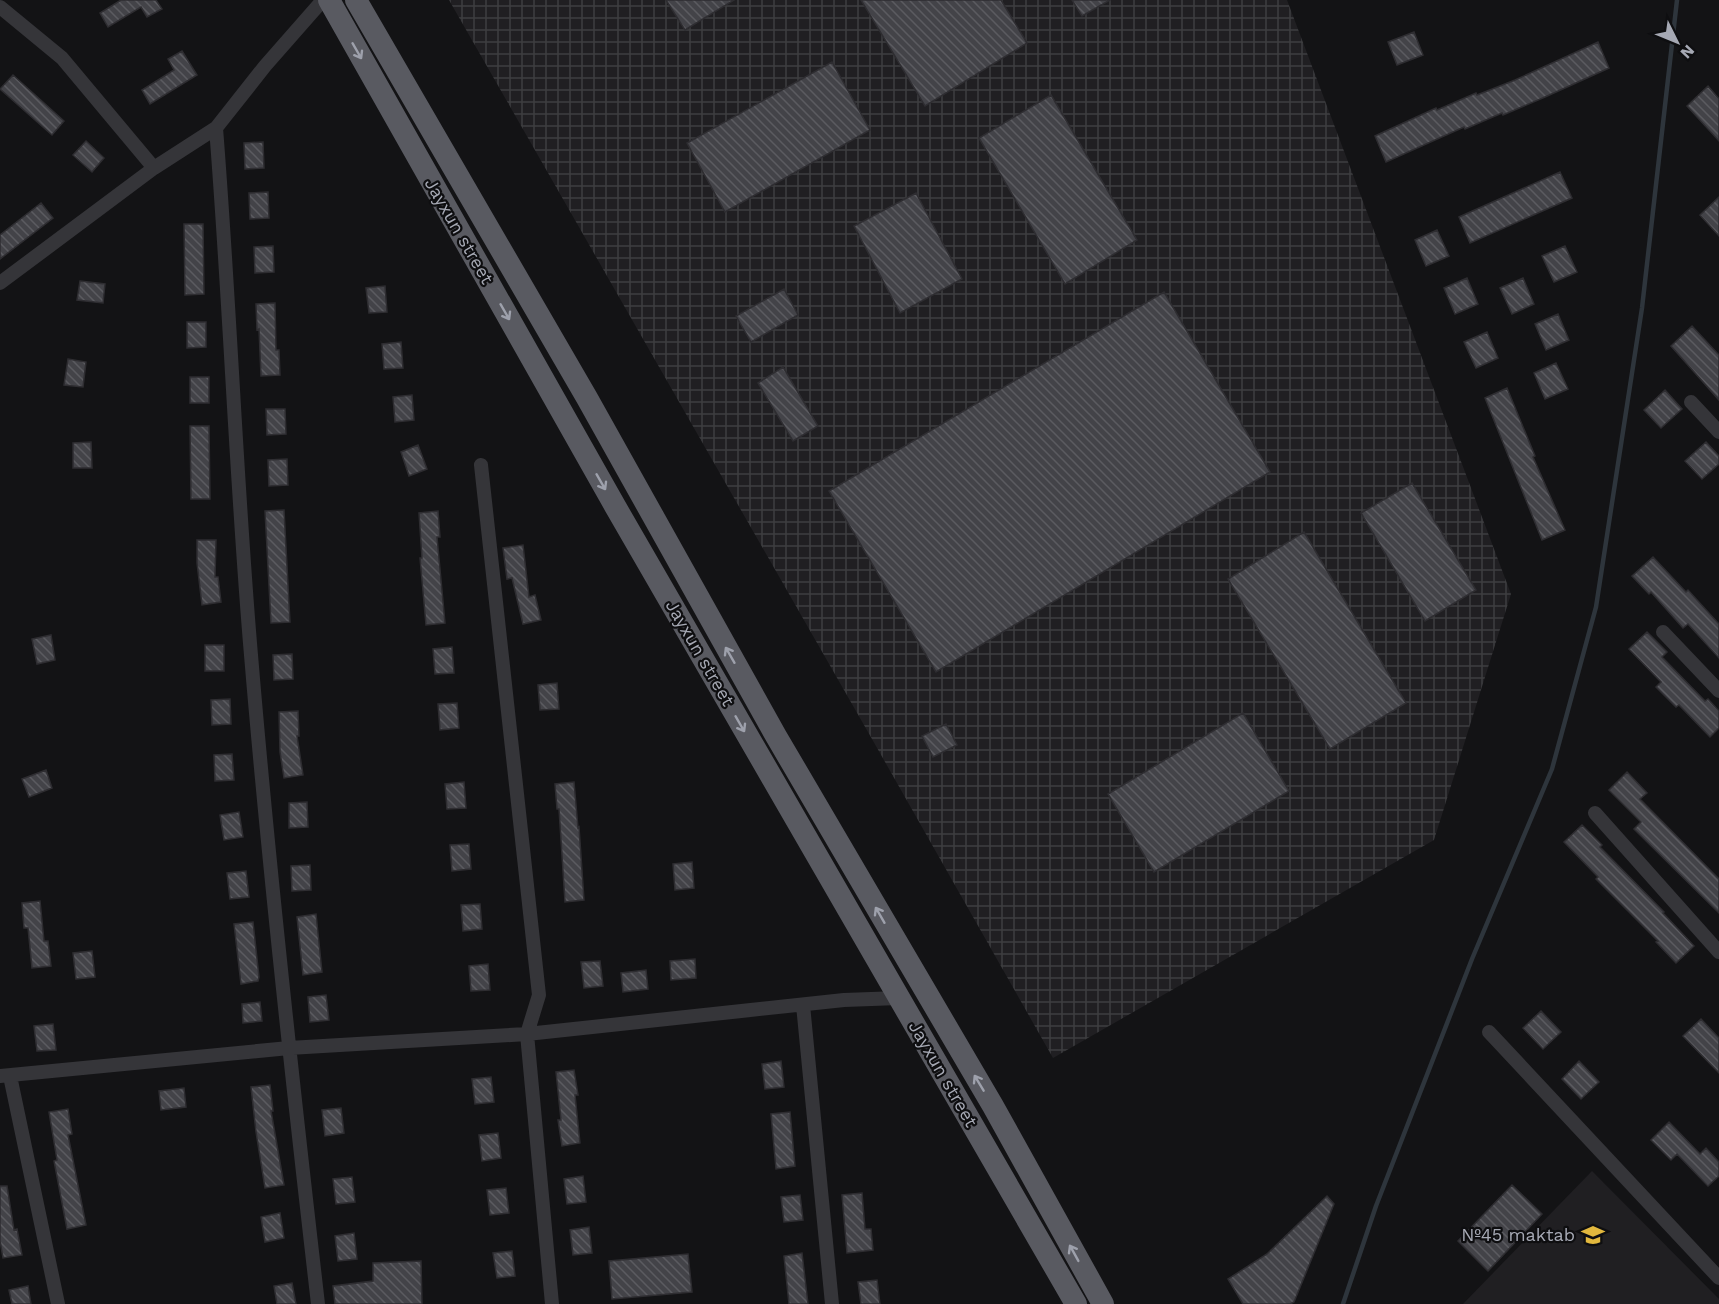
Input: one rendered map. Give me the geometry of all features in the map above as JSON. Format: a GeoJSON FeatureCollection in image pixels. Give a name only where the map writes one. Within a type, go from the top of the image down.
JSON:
{"type":"FeatureCollection","features":[{"type":"Feature","properties":{"kind":"highway","name":"Jayxun street"},"geometry":{"type":"LineString","coordinates":[[329,0],[615,506],[1076,1304]]}},
{"type":"Feature","properties":{"kind":"highway","name":"Jayxun street"},"geometry":{"type":"LineString","coordinates":[[356,0],[592,406],[786,753],[997,1112],[1103,1304]]}},
{"type":"Feature","properties":{"kind":"street"},"geometry":{"type":"LineString","coordinates":[[0,283],[154,168],[216,128],[265,66],[323,0]]}},
{"type":"Feature","properties":{"kind":"street"},"geometry":{"type":"LineString","coordinates":[[0,7],[62,58],[154,168]]}},
{"type":"Feature","properties":{"kind":"street"},"geometry":{"type":"LineString","coordinates":[[216,128],[251,653],[289,1048],[318,1304]]}},
{"type":"Feature","properties":{"kind":"street"},"geometry":{"type":"LineString","coordinates":[[1691,402],[1719,432]]}},
{"type":"Feature","properties":{"kind":"street"},"geometry":{"type":"LineString","coordinates":[[481,465],[539,994],[527,1034],[552,1304]]}},
{"type":"Feature","properties":{"kind":"street"},"geometry":{"type":"LineString","coordinates":[[1663,632],[1719,691]]}},
{"type":"Feature","properties":{"kind":"street"},"geometry":{"type":"LineString","coordinates":[[1595,813],[1719,952]]}},
{"type":"Feature","properties":{"kind":"street"},"geometry":{"type":"LineString","coordinates":[[58,1304],[5,1076],[289,1048],[527,1034],[844,1000],[898,998]]}},
{"type":"Feature","properties":{"kind":"street"},"geometry":{"type":"LineString","coordinates":[[803,1005],[832,1304]]}},
{"type":"Feature","properties":{"kind":"street"},"geometry":{"type":"LineString","coordinates":[[1489,1032],[1719,1278]]}},
{"type":"Feature","properties":{"kind":"shaded area"},"geometry":{"type":"Polygon","coordinates":[[[449,0],[1287,0],[1511,594],[1434,840],[1053,1058],[449,0]]]}},
{"type":"Feature","properties":{"kind":"shaded area","name":"№45 maktab"},"geometry":{"type":"Polygon","coordinates":[[[1592,1171],[1719,1299],[1719,1304],[1463,1304],[1592,1171]]]}},
{"type":"Feature","properties":{"kind":"building"},"geometry":{"type":"Polygon","coordinates":[[[121,0],[156,0],[162,9],[147,17],[141,7],[108,27],[100,13],[121,0]]]}},
{"type":"Feature","properties":{"kind":"building"},"geometry":{"type":"Polygon","coordinates":[[[666,0],[734,0],[685,30],[666,0]]]}},
{"type":"Feature","properties":{"kind":"building"},"geometry":{"type":"Polygon","coordinates":[[[861,0],[1001,0],[1027,43],[925,106],[861,0]]]}},
{"type":"Feature","properties":{"kind":"building"},"geometry":{"type":"Polygon","coordinates":[[[1072,0],[1110,0],[1082,16],[1072,0]]]}},
{"type":"Feature","properties":{"kind":"building"},"geometry":{"type":"Polygon","coordinates":[[[1414,32],[1423,55],[1397,65],[1388,42],[1414,32]]]}},
{"type":"Feature","properties":{"kind":"building"},"geometry":{"type":"Polygon","coordinates":[[[1598,42],[1609,68],[1503,115],[1502,113],[1465,129],[1464,127],[1386,162],[1375,136],[1436,108],[1437,110],[1476,93],[1477,95],[1515,80],[1598,42]]]}},
{"type":"Feature","properties":{"kind":"building"},"geometry":{"type":"Polygon","coordinates":[[[182,51],[197,75],[150,104],[142,90],[174,70],[168,59],[182,51]]]}},
{"type":"Feature","properties":{"kind":"building"},"geometry":{"type":"Polygon","coordinates":[[[832,62],[870,130],[725,212],[687,143],[832,62]]]}},
{"type":"Feature","properties":{"kind":"building"},"geometry":{"type":"Polygon","coordinates":[[[13,75],[64,121],[52,135],[0,89],[13,75]]]}},
{"type":"Feature","properties":{"kind":"building"},"geometry":{"type":"Polygon","coordinates":[[[1708,86],[1719,99],[1719,141],[1687,106],[1708,86]]]}},
{"type":"Feature","properties":{"kind":"building"},"geometry":{"type":"Polygon","coordinates":[[[1051,95],[1137,240],[1065,284],[979,138],[1051,95]]]}},
{"type":"Feature","properties":{"kind":"building"},"geometry":{"type":"Polygon","coordinates":[[[86,141],[104,158],[92,172],[73,155],[86,141]]]}},
{"type":"Feature","properties":{"kind":"building"},"geometry":{"type":"Polygon","coordinates":[[[263,142],[264,168],[245,169],[244,143],[263,142]]]}},
{"type":"Feature","properties":{"kind":"building"},"geometry":{"type":"Polygon","coordinates":[[[1560,172],[1572,198],[1470,243],[1459,217],[1560,172]]]}},
{"type":"Feature","properties":{"kind":"building"},"geometry":{"type":"Polygon","coordinates":[[[268,192],[269,218],[250,219],[249,193],[268,192]]]}},
{"type":"Feature","properties":{"kind":"building"},"geometry":{"type":"Polygon","coordinates":[[[916,193],[962,279],[900,313],[854,226],[916,193]]]}},
{"type":"Feature","properties":{"kind":"building"},"geometry":{"type":"Polygon","coordinates":[[[1719,197],[1719,236],[1700,215],[1719,197]]]}},
{"type":"Feature","properties":{"kind":"building"},"geometry":{"type":"Polygon","coordinates":[[[41,203],[53,218],[0,259],[0,235],[41,203]]]}},
{"type":"Feature","properties":{"kind":"building"},"geometry":{"type":"Polygon","coordinates":[[[184,224],[203,224],[204,294],[185,295],[184,224]]]}},
{"type":"Feature","properties":{"kind":"building"},"geometry":{"type":"Polygon","coordinates":[[[1437,230],[1449,256],[1426,266],[1415,240],[1437,230]]]}},
{"type":"Feature","properties":{"kind":"building"},"geometry":{"type":"Polygon","coordinates":[[[273,246],[274,272],[255,273],[254,247],[273,246]]]}},
{"type":"Feature","properties":{"kind":"building"},"geometry":{"type":"Polygon","coordinates":[[[1565,246],[1577,272],[1554,282],[1542,256],[1565,246]]]}},
{"type":"Feature","properties":{"kind":"building"},"geometry":{"type":"Polygon","coordinates":[[[1467,278],[1478,304],[1455,314],[1444,288],[1467,278]]]}},
{"type":"Feature","properties":{"kind":"building"},"geometry":{"type":"Polygon","coordinates":[[[1523,278],[1534,304],[1512,314],[1500,288],[1523,278]]]}},
{"type":"Feature","properties":{"kind":"building"},"geometry":{"type":"Polygon","coordinates":[[[80,281],[105,284],[103,303],[77,300],[80,281]]]}},
{"type":"Feature","properties":{"kind":"building"},"geometry":{"type":"Polygon","coordinates":[[[385,286],[387,312],[369,313],[366,288],[385,286]]]}},
{"type":"Feature","properties":{"kind":"building"},"geometry":{"type":"Polygon","coordinates":[[[784,289],[798,315],[751,342],[736,316],[784,289]]]}},
{"type":"Feature","properties":{"kind":"building"},"geometry":{"type":"Polygon","coordinates":[[[1164,292],[1270,472],[936,672],[829,491],[1164,292]]]}},
{"type":"Feature","properties":{"kind":"building"},"geometry":{"type":"Polygon","coordinates":[[[275,303],[276,350],[279,350],[280,375],[261,376],[256,304],[275,303]]]}},
{"type":"Feature","properties":{"kind":"building"},"geometry":{"type":"Polygon","coordinates":[[[1558,314],[1569,340],[1546,350],[1535,324],[1558,314]]]}},
{"type":"Feature","properties":{"kind":"building"},"geometry":{"type":"Polygon","coordinates":[[[187,322],[206,322],[206,347],[187,348],[187,322]]]}},
{"type":"Feature","properties":{"kind":"building"},"geometry":{"type":"Polygon","coordinates":[[[1692,326],[1719,355],[1719,400],[1671,346],[1692,326]]]}},
{"type":"Feature","properties":{"kind":"building"},"geometry":{"type":"Polygon","coordinates":[[[1487,332],[1498,358],[1476,368],[1464,342],[1487,332]]]}},
{"type":"Feature","properties":{"kind":"building"},"geometry":{"type":"Polygon","coordinates":[[[401,342],[403,368],[384,369],[382,344],[401,342]]]}},
{"type":"Feature","properties":{"kind":"building"},"geometry":{"type":"Polygon","coordinates":[[[68,359],[86,362],[83,387],[64,385],[68,359]]]}},
{"type":"Feature","properties":{"kind":"building"},"geometry":{"type":"Polygon","coordinates":[[[1556,363],[1568,389],[1545,399],[1534,373],[1556,363]]]}},
{"type":"Feature","properties":{"kind":"building"},"geometry":{"type":"Polygon","coordinates":[[[783,367],[818,426],[793,441],[758,383],[783,367]]]}},
{"type":"Feature","properties":{"kind":"building"},"geometry":{"type":"Polygon","coordinates":[[[190,377],[209,377],[209,403],[190,403],[190,377]]]}},
{"type":"Feature","properties":{"kind":"building"},"geometry":{"type":"Polygon","coordinates":[[[1507,388],[1535,456],[1533,457],[1565,530],[1542,540],[1485,398],[1507,388]]]}},
{"type":"Feature","properties":{"kind":"building"},"geometry":{"type":"Polygon","coordinates":[[[1665,390],[1682,409],[1661,428],[1644,410],[1665,390]]]}},
{"type":"Feature","properties":{"kind":"building"},"geometry":{"type":"Polygon","coordinates":[[[412,395],[414,420],[395,422],[393,397],[412,395]]]}},
{"type":"Feature","properties":{"kind":"building"},"geometry":{"type":"Polygon","coordinates":[[[266,409],[285,409],[286,434],[267,435],[266,409]]]}},
{"type":"Feature","properties":{"kind":"building"},"geometry":{"type":"Polygon","coordinates":[[[190,426],[209,426],[210,499],[191,499],[190,426]]]}},
{"type":"Feature","properties":{"kind":"building"},"geometry":{"type":"Polygon","coordinates":[[[91,442],[92,468],[73,468],[73,443],[91,442]]]}},
{"type":"Feature","properties":{"kind":"building"},"geometry":{"type":"Polygon","coordinates":[[[1706,442],[1719,456],[1719,464],[1702,479],[1685,461],[1706,442]]]}},
{"type":"Feature","properties":{"kind":"building"},"geometry":{"type":"Polygon","coordinates":[[[418,445],[427,469],[409,476],[401,452],[418,445]]]}},
{"type":"Feature","properties":{"kind":"building"},"geometry":{"type":"Polygon","coordinates":[[[287,459],[288,485],[269,486],[268,460],[287,459]]]}},
{"type":"Feature","properties":{"kind":"building"},"geometry":{"type":"Polygon","coordinates":[[[1412,483],[1476,590],[1425,621],[1361,513],[1412,483]]]}},
{"type":"Feature","properties":{"kind":"building"},"geometry":{"type":"Polygon","coordinates":[[[284,510],[290,622],[271,623],[265,511],[284,510]]]}},
{"type":"Feature","properties":{"kind":"building"},"geometry":{"type":"Polygon","coordinates":[[[438,511],[440,537],[437,537],[445,623],[426,625],[420,558],[422,558],[419,513],[438,511]]]}},
{"type":"Feature","properties":{"kind":"building"},"geometry":{"type":"Polygon","coordinates":[[[1304,532],[1406,703],[1330,749],[1228,579],[1304,532]]]}},
{"type":"Feature","properties":{"kind":"building"},"geometry":{"type":"Polygon","coordinates":[[[197,540],[216,540],[215,577],[218,577],[221,602],[202,605],[197,540]]]}},
{"type":"Feature","properties":{"kind":"building"},"geometry":{"type":"Polygon","coordinates":[[[523,545],[529,597],[535,595],[541,620],[523,624],[512,578],[507,579],[503,548],[523,545]]]}},
{"type":"Feature","properties":{"kind":"building"},"geometry":{"type":"Polygon","coordinates":[[[1653,557],[1719,624],[1719,658],[1688,624],[1683,628],[1651,592],[1649,594],[1632,576],[1653,557]]]}},
{"type":"Feature","properties":{"kind":"building"},"geometry":{"type":"Polygon","coordinates":[[[1647,632],[1667,652],[1662,657],[1705,701],[1708,699],[1719,711],[1719,728],[1710,737],[1679,705],[1676,707],[1656,687],[1661,682],[1629,649],[1647,632]]]}},
{"type":"Feature","properties":{"kind":"building"},"geometry":{"type":"Polygon","coordinates":[[[51,635],[55,660],[37,664],[32,639],[51,635]]]}},
{"type":"Feature","properties":{"kind":"building"},"geometry":{"type":"Polygon","coordinates":[[[205,645],[224,645],[224,671],[205,671],[205,645]]]}},
{"type":"Feature","properties":{"kind":"building"},"geometry":{"type":"Polygon","coordinates":[[[452,647],[454,673],[435,674],[433,649],[452,647]]]}},
{"type":"Feature","properties":{"kind":"building"},"geometry":{"type":"Polygon","coordinates":[[[292,654],[293,679],[274,680],[273,655],[292,654]]]}},
{"type":"Feature","properties":{"kind":"building"},"geometry":{"type":"Polygon","coordinates":[[[557,683],[559,709],[540,710],[538,685],[557,683]]]}},
{"type":"Feature","properties":{"kind":"building"},"geometry":{"type":"Polygon","coordinates":[[[230,699],[231,724],[212,725],[211,700],[230,699]]]}},
{"type":"Feature","properties":{"kind":"building"},"geometry":{"type":"Polygon","coordinates":[[[457,703],[459,728],[440,730],[438,704],[457,703]]]}},
{"type":"Feature","properties":{"kind":"building"},"geometry":{"type":"Polygon","coordinates":[[[298,711],[299,736],[297,736],[303,775],[284,778],[280,752],[279,712],[298,711]]]}},
{"type":"Feature","properties":{"kind":"building"},"geometry":{"type":"Polygon","coordinates":[[[1243,713],[1289,791],[1154,872],[1108,794],[1243,713]]]}},
{"type":"Feature","properties":{"kind":"building"},"geometry":{"type":"Polygon","coordinates":[[[946,724],[957,745],[933,757],[922,736],[946,724]]]}},
{"type":"Feature","properties":{"kind":"building"},"geometry":{"type":"Polygon","coordinates":[[[232,754],[234,780],[215,781],[214,755],[232,754]]]}},
{"type":"Feature","properties":{"kind":"building"},"geometry":{"type":"Polygon","coordinates":[[[46,770],[52,788],[29,797],[22,779],[46,770]]]}},
{"type":"Feature","properties":{"kind":"building"},"geometry":{"type":"Polygon","coordinates":[[[1627,772],[1647,793],[1640,799],[1719,879],[1719,913],[1634,829],[1641,822],[1609,790],[1627,772]]]}},
{"type":"Feature","properties":{"kind":"building"},"geometry":{"type":"Polygon","coordinates":[[[464,782],[466,808],[447,809],[445,784],[464,782]]]}},
{"type":"Feature","properties":{"kind":"building"},"geometry":{"type":"Polygon","coordinates":[[[574,782],[584,900],[565,902],[559,809],[557,809],[555,784],[574,782]]]}},
{"type":"Feature","properties":{"kind":"building"},"geometry":{"type":"Polygon","coordinates":[[[307,802],[308,827],[289,828],[289,803],[307,802]]]}},
{"type":"Feature","properties":{"kind":"building"},"geometry":{"type":"Polygon","coordinates":[[[239,812],[243,837],[224,840],[220,815],[239,812]]]}},
{"type":"Feature","properties":{"kind":"building"},"geometry":{"type":"Polygon","coordinates":[[[1582,825],[1694,946],[1676,963],[1564,842],[1582,825]]]}},
{"type":"Feature","properties":{"kind":"building"},"geometry":{"type":"Polygon","coordinates":[[[469,844],[471,869],[452,871],[450,845],[469,844]]]}},
{"type":"Feature","properties":{"kind":"building"},"geometry":{"type":"Polygon","coordinates":[[[692,862],[694,888],[675,890],[673,864],[692,862]]]}},
{"type":"Feature","properties":{"kind":"building"},"geometry":{"type":"Polygon","coordinates":[[[310,865],[311,890],[292,891],[291,866],[310,865]]]}},
{"type":"Feature","properties":{"kind":"building"},"geometry":{"type":"Polygon","coordinates":[[[246,871],[249,897],[230,899],[227,873],[246,871]]]}},
{"type":"Feature","properties":{"kind":"building"},"geometry":{"type":"Polygon","coordinates":[[[40,901],[44,941],[48,941],[51,966],[32,968],[28,928],[24,928],[22,903],[40,901]]]}},
{"type":"Feature","properties":{"kind":"building"},"geometry":{"type":"Polygon","coordinates":[[[480,904],[482,929],[463,931],[461,905],[480,904]]]}},
{"type":"Feature","properties":{"kind":"building"},"geometry":{"type":"Polygon","coordinates":[[[316,914],[322,972],[303,975],[297,917],[316,914]]]}},
{"type":"Feature","properties":{"kind":"building"},"geometry":{"type":"Polygon","coordinates":[[[253,922],[259,977],[258,981],[241,984],[234,924],[253,922]]]}},
{"type":"Feature","properties":{"kind":"building"},"geometry":{"type":"Polygon","coordinates":[[[92,951],[95,977],[76,979],[73,953],[92,951]]]}},
{"type":"Feature","properties":{"kind":"building"},"geometry":{"type":"Polygon","coordinates":[[[695,959],[696,978],[671,980],[670,961],[695,959]]]}},
{"type":"Feature","properties":{"kind":"building"},"geometry":{"type":"Polygon","coordinates":[[[600,961],[603,986],[584,988],[581,962],[600,961]]]}},
{"type":"Feature","properties":{"kind":"building"},"geometry":{"type":"Polygon","coordinates":[[[488,964],[490,990],[471,991],[469,966],[488,964]]]}},
{"type":"Feature","properties":{"kind":"building"},"geometry":{"type":"Polygon","coordinates":[[[646,970],[648,989],[623,992],[621,973],[646,970]]]}},
{"type":"Feature","properties":{"kind":"building"},"geometry":{"type":"Polygon","coordinates":[[[326,995],[329,1020],[310,1022],[308,997],[326,995]]]}},
{"type":"Feature","properties":{"kind":"building"},"geometry":{"type":"Polygon","coordinates":[[[260,1002],[262,1021],[243,1023],[242,1004],[260,1002]]]}},
{"type":"Feature","properties":{"kind":"building"},"geometry":{"type":"Polygon","coordinates":[[[1541,1011],[1561,1032],[1543,1049],[1523,1028],[1541,1011]]]}},
{"type":"Feature","properties":{"kind":"building"},"geometry":{"type":"Polygon","coordinates":[[[1701,1019],[1719,1038],[1719,1073],[1683,1036],[1701,1019]]]}},
{"type":"Feature","properties":{"kind":"building"},"geometry":{"type":"Polygon","coordinates":[[[53,1024],[56,1050],[37,1051],[34,1026],[53,1024]]]}},
{"type":"Feature","properties":{"kind":"building"},"geometry":{"type":"Polygon","coordinates":[[[781,1061],[784,1087],[765,1089],[762,1064],[781,1061]]]}},
{"type":"Feature","properties":{"kind":"building"},"geometry":{"type":"Polygon","coordinates":[[[1579,1061],[1599,1082],[1581,1099],[1562,1079],[1579,1061]]]}},
{"type":"Feature","properties":{"kind":"building"},"geometry":{"type":"Polygon","coordinates":[[[574,1070],[578,1095],[575,1095],[580,1143],[562,1146],[558,1120],[561,1120],[556,1072],[574,1070]]]}},
{"type":"Feature","properties":{"kind":"building"},"geometry":{"type":"Polygon","coordinates":[[[491,1077],[494,1102],[475,1104],[472,1079],[491,1077]]]}},
{"type":"Feature","properties":{"kind":"building"},"geometry":{"type":"Polygon","coordinates":[[[270,1085],[273,1111],[271,1111],[284,1185],[265,1188],[251,1087],[270,1085]]]}},
{"type":"Feature","properties":{"kind":"building"},"geometry":{"type":"Polygon","coordinates":[[[184,1088],[186,1107],[161,1110],[159,1091],[184,1088]]]}},
{"type":"Feature","properties":{"kind":"building"},"geometry":{"type":"Polygon","coordinates":[[[341,1108],[344,1133],[325,1136],[322,1110],[341,1108]]]}},
{"type":"Feature","properties":{"kind":"building"},"geometry":{"type":"Polygon","coordinates":[[[68,1109],[72,1134],[68,1135],[86,1225],[67,1229],[54,1161],[57,1160],[49,1112],[68,1109]]]}},
{"type":"Feature","properties":{"kind":"building"},"geometry":{"type":"Polygon","coordinates":[[[790,1112],[795,1166],[776,1169],[771,1114],[790,1112]]]}},
{"type":"Feature","properties":{"kind":"building"},"geometry":{"type":"Polygon","coordinates":[[[1669,1122],[1700,1154],[1706,1148],[1719,1162],[1719,1176],[1708,1186],[1677,1154],[1671,1160],[1651,1140],[1669,1122]]]}},
{"type":"Feature","properties":{"kind":"building"},"geometry":{"type":"Polygon","coordinates":[[[498,1133],[501,1158],[482,1161],[479,1135],[498,1133]]]}},
{"type":"Feature","properties":{"kind":"building"},"geometry":{"type":"Polygon","coordinates":[[[583,1176],[586,1202],[567,1204],[564,1179],[583,1176]]]}},
{"type":"Feature","properties":{"kind":"building"},"geometry":{"type":"Polygon","coordinates":[[[352,1177],[355,1202],[336,1204],[333,1179],[352,1177]]]}},
{"type":"Feature","properties":{"kind":"building"},"geometry":{"type":"Polygon","coordinates":[[[1512,1185],[1542,1214],[1488,1271],[1458,1241],[1512,1185]]]}},
{"type":"Feature","properties":{"kind":"building"},"geometry":{"type":"Polygon","coordinates":[[[0,1186],[7,1186],[14,1230],[17,1229],[22,1255],[3,1258],[0,1241],[0,1186]]]}},
{"type":"Feature","properties":{"kind":"building"},"geometry":{"type":"Polygon","coordinates":[[[506,1188],[509,1213],[490,1215],[487,1190],[506,1188]]]}},
{"type":"Feature","properties":{"kind":"building"},"geometry":{"type":"Polygon","coordinates":[[[862,1193],[865,1229],[871,1229],[873,1250],[847,1253],[842,1195],[862,1193]]]}},
{"type":"Feature","properties":{"kind":"building"},"geometry":{"type":"Polygon","coordinates":[[[800,1195],[803,1220],[784,1222],[781,1197],[800,1195]]]}},
{"type":"Feature","properties":{"kind":"building"},"geometry":{"type":"Polygon","coordinates":[[[1327,1196],[1334,1204],[1294,1302],[1290,1304],[1243,1304],[1228,1279],[1267,1254],[1327,1196]]]}},
{"type":"Feature","properties":{"kind":"building"},"geometry":{"type":"Polygon","coordinates":[[[280,1213],[284,1238],[265,1242],[261,1217],[280,1213]]]}},
{"type":"Feature","properties":{"kind":"building"},"geometry":{"type":"Polygon","coordinates":[[[589,1227],[592,1253],[573,1255],[570,1230],[589,1227]]]}},
{"type":"Feature","properties":{"kind":"building"},"geometry":{"type":"Polygon","coordinates":[[[354,1233],[357,1259],[338,1261],[335,1236],[354,1233]]]}},
{"type":"Feature","properties":{"kind":"building"},"geometry":{"type":"Polygon","coordinates":[[[512,1251],[515,1276],[497,1278],[493,1253],[512,1251]]]}},
{"type":"Feature","properties":{"kind":"building"},"geometry":{"type":"Polygon","coordinates":[[[802,1253],[808,1304],[789,1304],[784,1256],[802,1253]]]}},
{"type":"Feature","properties":{"kind":"building"},"geometry":{"type":"Polygon","coordinates":[[[688,1254],[692,1292],[612,1299],[609,1261],[688,1254]]]}},
{"type":"Feature","properties":{"kind":"building"},"geometry":{"type":"Polygon","coordinates":[[[421,1261],[422,1304],[335,1304],[333,1286],[373,1281],[373,1263],[421,1261]]]}},
{"type":"Feature","properties":{"kind":"building"},"geometry":{"type":"Polygon","coordinates":[[[877,1280],[880,1304],[861,1304],[858,1282],[877,1280]]]}},
{"type":"Feature","properties":{"kind":"building"},"geometry":{"type":"Polygon","coordinates":[[[292,1283],[296,1304],[277,1304],[274,1286],[292,1283]]]}},
{"type":"Feature","properties":{"kind":"building"},"geometry":{"type":"Polygon","coordinates":[[[28,1286],[31,1304],[12,1304],[9,1290],[28,1286]]]}},
{"type":"Feature","properties":{"kind":"waterway"},"geometry":{"type":"LineString","coordinates":[[1343,1304],[1376,1206],[1472,959],[1552,769],[1596,607],[1642,308],[1677,0]]}},
{"type":"Feature","properties":{"kind":"place","name":"№45 maktab"},"geometry":{"type":"Point","coordinates":[1593,1235]}}]}
